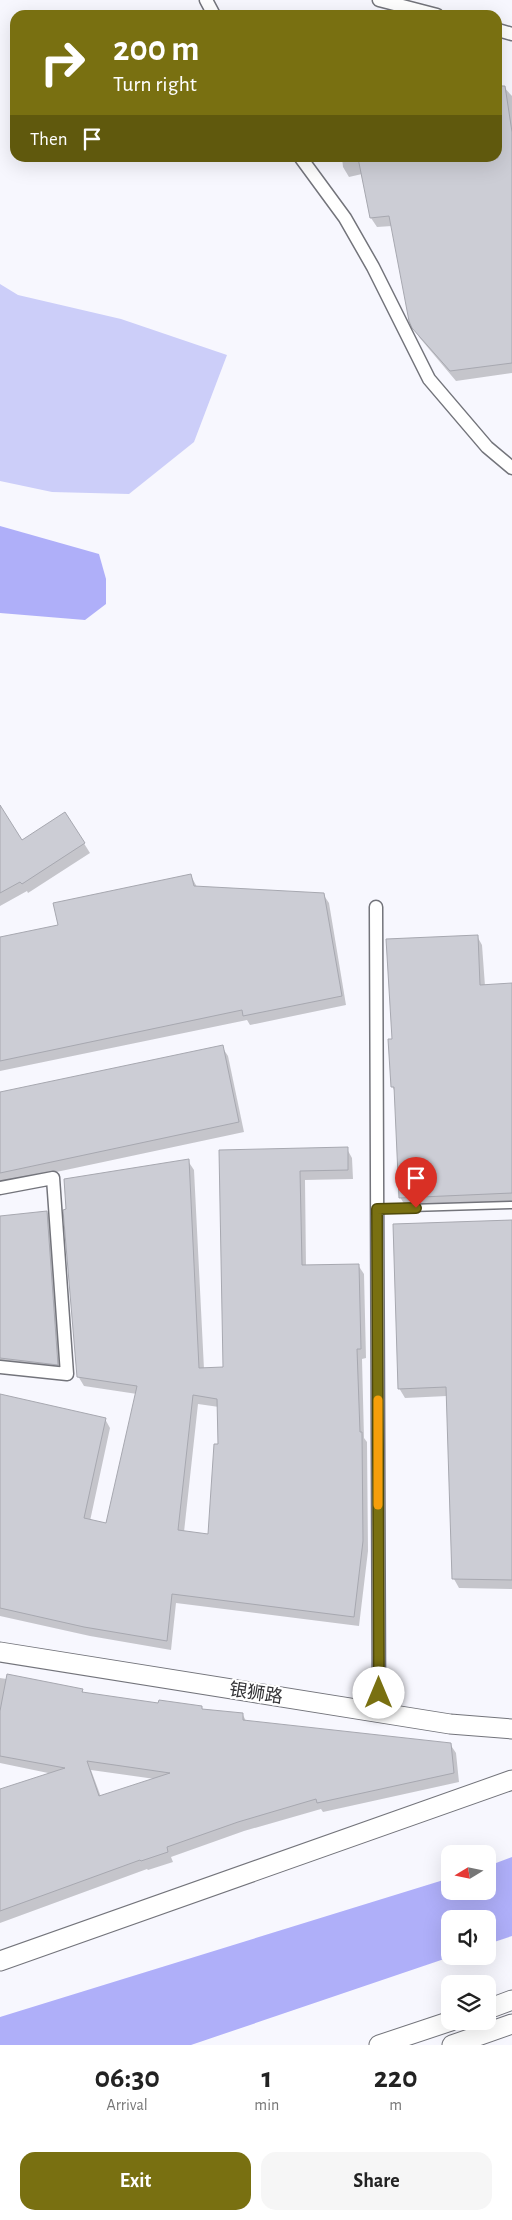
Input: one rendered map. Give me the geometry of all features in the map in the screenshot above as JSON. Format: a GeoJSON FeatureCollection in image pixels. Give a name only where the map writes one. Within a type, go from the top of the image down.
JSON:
{"type":"FeatureCollection","features":[{"type":"Feature","properties":{"kind":"main road","name":"银狮路"},"geometry":{"type":"LineString","coordinates":[[0,1652],[450,1724],[512,1729]]}},
{"type":"Feature","properties":{"kind":"main road"},"geometry":{"type":"LineString","coordinates":[[0,1961],[512,1780]]}},
{"type":"Feature","properties":{"kind":"main road"},"geometry":{"type":"LineString","coordinates":[[496,2006],[512,2000]]}},
{"type":"Feature","properties":{"kind":"main road"},"geometry":{"type":"LineString","coordinates":[[379,2045],[441,2024]]}},
{"type":"Feature","properties":{"kind":"main road"},"geometry":{"type":"LineString","coordinates":[[452,2045],[512,2024]]}},
{"type":"Feature","properties":{"kind":"street"},"geometry":{"type":"LineString","coordinates":[[379,0],[418,10]]}},
{"type":"Feature","properties":{"kind":"street"},"geometry":{"type":"LineString","coordinates":[[304,162],[345,218],[373,267],[429,379],[487,447],[512,468]]}},
{"type":"Feature","properties":{"kind":"street"},"geometry":{"type":"LineString","coordinates":[[376,907],[379,1712]]}},
{"type":"Feature","properties":{"kind":"street"},"geometry":{"type":"LineString","coordinates":[[0,1188],[53,1178],[67,1374],[0,1368]]}},
{"type":"Feature","properties":{"kind":"lane"},"geometry":{"type":"LineString","coordinates":[[377,1209],[512,1205]]}},
{"type":"Feature","properties":{"kind":"shaded area"},"geometry":{"type":"Polygon","coordinates":[[[0,284],[18,295],[121,319],[227,355],[194,442],[129,494],[52,492],[0,481],[0,284]]]}},
{"type":"Feature","properties":{"kind":"water"},"geometry":{"type":"Polygon","coordinates":[[[0,526],[99,554],[106,579],[106,604],[85,620],[0,613],[0,526]]]}},
{"type":"Feature","properties":{"kind":"water"},"geometry":{"type":"Polygon","coordinates":[[[512,1857],[512,1936],[496,1941],[496,1910],[441,1910],[441,1960],[191,2045],[0,2045],[0,2017],[441,1881],[441,1900],[496,1900],[496,1863],[512,1857]]]}},
{"type":"Feature","properties":{"kind":"building"},"geometry":{"type":"Polygon","coordinates":[[[502,86],[505,86],[512,132],[512,363],[450,371],[412,328],[409,321],[389,216],[370,218],[359,162],[502,162],[502,86]]]}},
{"type":"Feature","properties":{"kind":"building"},"geometry":{"type":"Polygon","coordinates":[[[0,805],[22,840],[65,812],[85,843],[22,884],[20,882],[0,893],[0,805]]]}},
{"type":"Feature","properties":{"kind":"building"},"geometry":{"type":"Polygon","coordinates":[[[191,874],[194,886],[324,893],[342,996],[243,1016],[242,1010],[0,1061],[0,937],[58,925],[53,903],[191,874]]]}},
{"type":"Feature","properties":{"kind":"building"},"geometry":{"type":"Polygon","coordinates":[[[478,935],[480,985],[512,983],[512,1193],[399,1198],[394,1087],[391,1087],[388,1039],[392,1039],[386,939],[478,935]]]}},
{"type":"Feature","properties":{"kind":"building"},"geometry":{"type":"Polygon","coordinates":[[[223,1045],[239,1122],[0,1173],[0,1092],[223,1045]]]}},
{"type":"Feature","properties":{"kind":"building"},"geometry":{"type":"Polygon","coordinates":[[[348,1147],[348,1170],[300,1171],[302,1265],[359,1264],[361,1349],[357,1349],[360,1432],[362,1432],[363,1541],[354,1617],[172,1594],[167,1641],[84,1627],[0,1608],[0,1394],[106,1418],[84,1518],[106,1523],[137,1386],[77,1377],[63,1210],[66,1209],[64,1179],[189,1159],[199,1368],[223,1367],[219,1150],[348,1147]],[[193,1395],[178,1530],[208,1534],[214,1444],[218,1444],[217,1399],[193,1395]]]}},
{"type":"Feature","properties":{"kind":"building"},"geometry":{"type":"Polygon","coordinates":[[[47,1211],[58,1365],[0,1358],[0,1216],[47,1211]]]}},
{"type":"Feature","properties":{"kind":"building"},"geometry":{"type":"Polygon","coordinates":[[[512,1220],[512,1580],[452,1579],[446,1387],[398,1389],[393,1224],[512,1220]]]}},
{"type":"Feature","properties":{"kind":"building"},"geometry":{"type":"Polygon","coordinates":[[[7,1674],[83,1689],[82,1692],[158,1703],[159,1700],[202,1706],[202,1709],[243,1713],[243,1720],[451,1743],[454,1773],[317,1803],[316,1799],[238,1822],[167,1847],[168,1852],[140,1860],[0,1911],[0,1789],[65,1768],[0,1756],[0,1711],[7,1674]],[[87,1761],[99,1796],[170,1773],[87,1761]]]}},
{"type":"Feature","properties":{"kind":"slow traffic"},"geometry":{"type":"LineString","coordinates":[[378,1400],[378,1505]]}},
{"type":"Feature","properties":{"kind":"route"},"geometry":{"type":"LineString","coordinates":[[379,1693],[377,1209],[416,1208]]}}]}
